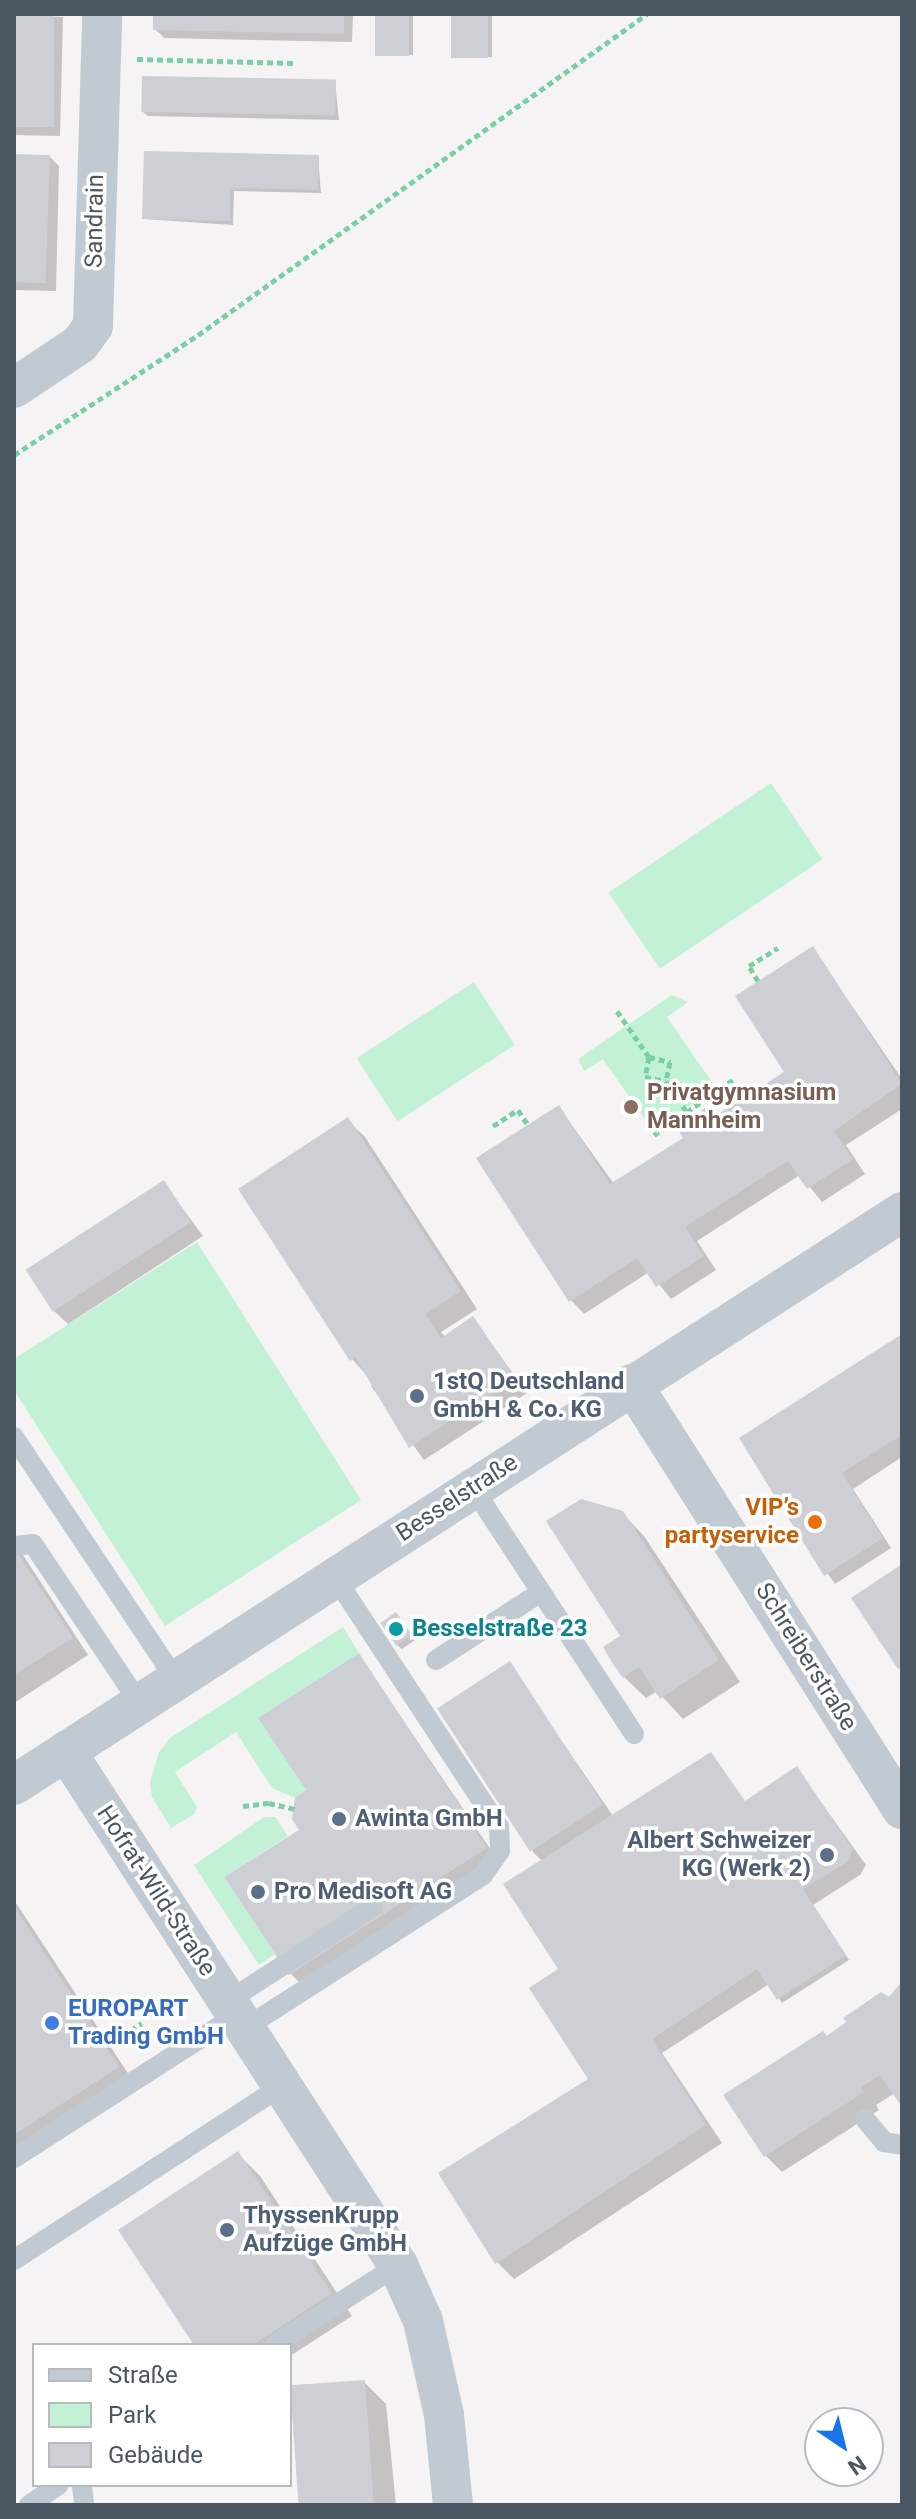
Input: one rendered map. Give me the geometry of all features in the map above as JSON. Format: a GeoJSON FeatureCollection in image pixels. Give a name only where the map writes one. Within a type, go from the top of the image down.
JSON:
{"type":"FeatureCollection","features":[{"type":"Feature","properties":{"kind":"street","name":"Sandrain"},"geometry":{"type":"LineString","coordinates":[[14,388],[80,344],[93,326],[102,14]]}},
{"type":"Feature","properties":{"kind":"street","name":"Besselstraße"},"geometry":{"type":"LineString","coordinates":[[14,1785],[902,1212]]}},
{"type":"Feature","properties":{"kind":"street","name":"Schreiberstraße"},"geometry":{"type":"LineString","coordinates":[[632,1384],[902,1809]]}},
{"type":"Feature","properties":{"kind":"street","name":"Hofrat-Wild-Straße"},"geometry":{"type":"LineString","coordinates":[[66,1751],[398,2265],[423,2321],[444,2415],[453,2505]]}},
{"type":"Feature","properties":{"kind":"lane"},"geometry":{"type":"LineString","coordinates":[[14,1437],[176,1680]]}},
{"type":"Feature","properties":{"kind":"lane"},"geometry":{"type":"LineString","coordinates":[[473,1488],[634,1734]]}},
{"type":"Feature","properties":{"kind":"lane"},"geometry":{"type":"LineString","coordinates":[[14,1546],[33,1544],[140,1704]]}},
{"type":"Feature","properties":{"kind":"lane"},"geometry":{"type":"LineString","coordinates":[[14,2158],[236,2015],[483,1875],[500,1851],[499,1827],[335,1577]]}},
{"type":"Feature","properties":{"kind":"lane"},"geometry":{"type":"LineString","coordinates":[[436,1660],[541,1592]]}},
{"type":"Feature","properties":{"kind":"lane"},"geometry":{"type":"LineString","coordinates":[[236,2015],[373,1907]]}},
{"type":"Feature","properties":{"kind":"lane"},"geometry":{"type":"LineString","coordinates":[[14,2260],[282,2086]]}},
{"type":"Feature","properties":{"kind":"lane"},"geometry":{"type":"LineString","coordinates":[[865,2119],[884,2142],[902,2145]]}},
{"type":"Feature","properties":{"kind":"lane"},"geometry":{"type":"LineString","coordinates":[[277,2343],[398,2265]]}},
{"type":"Feature","properties":{"kind":"lane"},"geometry":{"type":"LineString","coordinates":[[29,2505],[56,2487]]}},
{"type":"Feature","properties":{"kind":"path"},"geometry":{"type":"LineString","coordinates":[[14,455],[198,335],[647,14]]}},
{"type":"Feature","properties":{"kind":"path"},"geometry":{"type":"LineString","coordinates":[[100,58],[293,63]]}},
{"type":"Feature","properties":{"kind":"path"},"geometry":{"type":"LineString","coordinates":[[758,981],[749,966],[778,948]]}},
{"type":"Feature","properties":{"kind":"path"},"geometry":{"type":"LineString","coordinates":[[617,1011],[649,1057],[670,1062],[666,1081]]}},
{"type":"Feature","properties":{"kind":"path"},"geometry":{"type":"LineString","coordinates":[[649,1057],[645,1077],[666,1081],[689,1115]]}},
{"type":"Feature","properties":{"kind":"path"},"geometry":{"type":"LineString","coordinates":[[654,1135],[689,1115],[734,1079]]}},
{"type":"Feature","properties":{"kind":"path"},"geometry":{"type":"LineString","coordinates":[[493,1126],[518,1110],[528,1125]]}},
{"type":"Feature","properties":{"kind":"path"},"geometry":{"type":"LineString","coordinates":[[243,1806],[269,1803],[294,1809]]}},
{"type":"Feature","properties":{"kind":"path"},"geometry":{"type":"LineString","coordinates":[[106,2047],[142,2023]]}},
{"type":"Feature","properties":{"kind":"green space"},"geometry":{"type":"Polygon","coordinates":[[[771,783],[822,859],[660,969],[609,893],[771,783]]]}},
{"type":"Feature","properties":{"kind":"green space"},"geometry":{"type":"Polygon","coordinates":[[[474,982],[515,1045],[397,1121],[357,1058],[474,982]]]}},
{"type":"Feature","properties":{"kind":"green space"},"geometry":{"type":"Polygon","coordinates":[[[672,995],[688,1002],[667,1017],[716,1088],[653,1131],[603,1059],[584,1071],[578,1059],[672,995]]]}},
{"type":"Feature","properties":{"kind":"green space"},"geometry":{"type":"Polygon","coordinates":[[[197,1242],[361,1500],[165,1626],[14,1390],[14,1359],[197,1242]]]}},
{"type":"Feature","properties":{"kind":"green space"},"geometry":{"type":"Polygon","coordinates":[[[343,1627],[359,1653],[258,1718],[306,1790],[295,1798],[272,1788],[236,1732],[175,1772],[197,1807],[194,1814],[171,1828],[152,1797],[150,1782],[159,1752],[170,1738],[343,1627]]]}},
{"type":"Feature","properties":{"kind":"green space"},"geometry":{"type":"Polygon","coordinates":[[[264,1817],[275,1817],[288,1836],[224,1877],[275,1954],[259,1965],[194,1865],[264,1817]]]}},
{"type":"Feature","properties":{"kind":"building"},"geometry":{"type":"Polygon","coordinates":[[[14,14],[54,14],[54,127],[14,127],[14,14]]]}},
{"type":"Feature","properties":{"kind":"building"},"geometry":{"type":"Polygon","coordinates":[[[153,14],[344,14],[344,34],[153,30],[153,14]]]}},
{"type":"Feature","properties":{"kind":"building"},"geometry":{"type":"Polygon","coordinates":[[[375,14],[409,14],[409,56],[375,56],[375,14]]]}},
{"type":"Feature","properties":{"kind":"building"},"geometry":{"type":"Polygon","coordinates":[[[451,14],[488,14],[488,58],[451,58],[451,14]]]}},
{"type":"Feature","properties":{"kind":"building"},"geometry":{"type":"Polygon","coordinates":[[[142,76],[336,79],[335,115],[141,112],[142,76]]]}},
{"type":"Feature","properties":{"kind":"building"},"geometry":{"type":"Polygon","coordinates":[[[144,151],[319,155],[318,190],[230,188],[230,221],[142,219],[144,151]]]}},
{"type":"Feature","properties":{"kind":"building"},"geometry":{"type":"Polygon","coordinates":[[[14,154],[50,155],[46,283],[14,282],[14,154]]]}},
{"type":"Feature","properties":{"kind":"building"},"geometry":{"type":"Polygon","coordinates":[[[813,946],[902,1084],[834,1131],[853,1159],[807,1189],[788,1161],[685,1227],[704,1256],[656,1287],[637,1258],[569,1302],[476,1158],[559,1105],[610,1184],[683,1138],[676,1126],[705,1108],[712,1118],[784,1072],[735,996],[813,946]]]}},
{"type":"Feature","properties":{"kind":"building"},"geometry":{"type":"Polygon","coordinates":[[[348,1117],[461,1291],[426,1314],[441,1338],[473,1316],[515,1378],[409,1448],[355,1357],[350,1361],[238,1189],[348,1117]]]}},
{"type":"Feature","properties":{"kind":"building"},"geometry":{"type":"Polygon","coordinates":[[[164,1180],[191,1222],[53,1312],[26,1270],[164,1180]]]}},
{"type":"Feature","properties":{"kind":"building"},"geometry":{"type":"Polygon","coordinates":[[[902,1334],[902,1435],[842,1473],[883,1538],[824,1576],[739,1438],[902,1334]]]}},
{"type":"Feature","properties":{"kind":"building"},"geometry":{"type":"Polygon","coordinates":[[[581,1499],[623,1511],[719,1660],[660,1699],[639,1667],[623,1678],[613,1664],[603,1647],[620,1636],[546,1521],[581,1499]]]}},
{"type":"Feature","properties":{"kind":"building"},"geometry":{"type":"Polygon","coordinates":[[[14,1547],[73,1638],[14,1675],[14,1547]]]}},
{"type":"Feature","properties":{"kind":"building"},"geometry":{"type":"Polygon","coordinates":[[[902,1564],[902,1666],[898,1669],[851,1598],[902,1564]]]}},
{"type":"Feature","properties":{"kind":"building","name":"Besselstraße 23"},"geometry":{"type":"Polygon","coordinates":[[[396,1612],[412,1635],[396,1646],[380,1623],[396,1612]]]}},
{"type":"Feature","properties":{"kind":"building"},"geometry":{"type":"Polygon","coordinates":[[[359,1653],[487,1848],[289,1975],[224,1877],[299,1830],[292,1819],[295,1798],[306,1790],[258,1718],[359,1653]]]}},
{"type":"Feature","properties":{"kind":"building"},"geometry":{"type":"Polygon","coordinates":[[[510,1661],[603,1804],[530,1852],[437,1708],[510,1661]]]}},
{"type":"Feature","properties":{"kind":"building"},"geometry":{"type":"Polygon","coordinates":[[[711,1752],[745,1801],[797,1766],[853,1850],[847,1862],[803,1889],[846,1955],[777,2000],[757,1969],[652,2039],[706,2125],[495,2264],[438,2173],[588,2079],[529,1988],[558,1969],[503,1884],[711,1752]]]}},
{"type":"Feature","properties":{"kind":"building"},"geometry":{"type":"Polygon","coordinates":[[[14,1906],[119,2067],[14,2135],[14,1906]]]}},
{"type":"Feature","properties":{"kind":"building"},"geometry":{"type":"Polygon","coordinates":[[[902,1981],[902,2107],[880,2075],[861,2088],[864,2092],[764,2157],[723,2095],[823,2031],[827,2036],[846,2022],[843,2018],[881,1992],[889,1997],[902,1981]]]}},
{"type":"Feature","properties":{"kind":"building"},"geometry":{"type":"Polygon","coordinates":[[[238,2151],[332,2293],[256,2343],[193,2343],[118,2230],[238,2151]]]}},
{"type":"Feature","properties":{"kind":"building"},"geometry":{"type":"Polygon","coordinates":[[[365,2380],[374,2505],[299,2505],[292,2385],[365,2380]]]}},
{"type":"Feature","properties":{"kind":"place","name":"Privatgymnasium Mannheim"},"geometry":{"type":"Point","coordinates":[631,1107]}},
{"type":"Feature","properties":{"kind":"place","name":"1stQ Deutschland GmbH & Co. KG"},"geometry":{"type":"Point","coordinates":[417,1396]}},
{"type":"Feature","properties":{"kind":"place","name":"VIP’s partyservice"},"geometry":{"type":"Point","coordinates":[815,1522]}},
{"type":"Feature","properties":{"kind":"place","name":"Besselstraße 23"},"geometry":{"type":"Point","coordinates":[396,1629]}},
{"type":"Feature","properties":{"kind":"place","name":"Awinta GmbH"},"geometry":{"type":"Point","coordinates":[339,1819]}},
{"type":"Feature","properties":{"kind":"place","name":"Albert Schweizer KG (Werk 2)"},"geometry":{"type":"Point","coordinates":[827,1855]}},
{"type":"Feature","properties":{"kind":"place","name":"Pro Medisoft AG"},"geometry":{"type":"Point","coordinates":[258,1892]}},
{"type":"Feature","properties":{"kind":"place","name":"EUROPART Trading GmbH"},"geometry":{"type":"Point","coordinates":[52,2023]}},
{"type":"Feature","properties":{"kind":"place","name":"ThyssenKrupp Aufzüge GmbH"},"geometry":{"type":"Point","coordinates":[227,2230]}}]}
